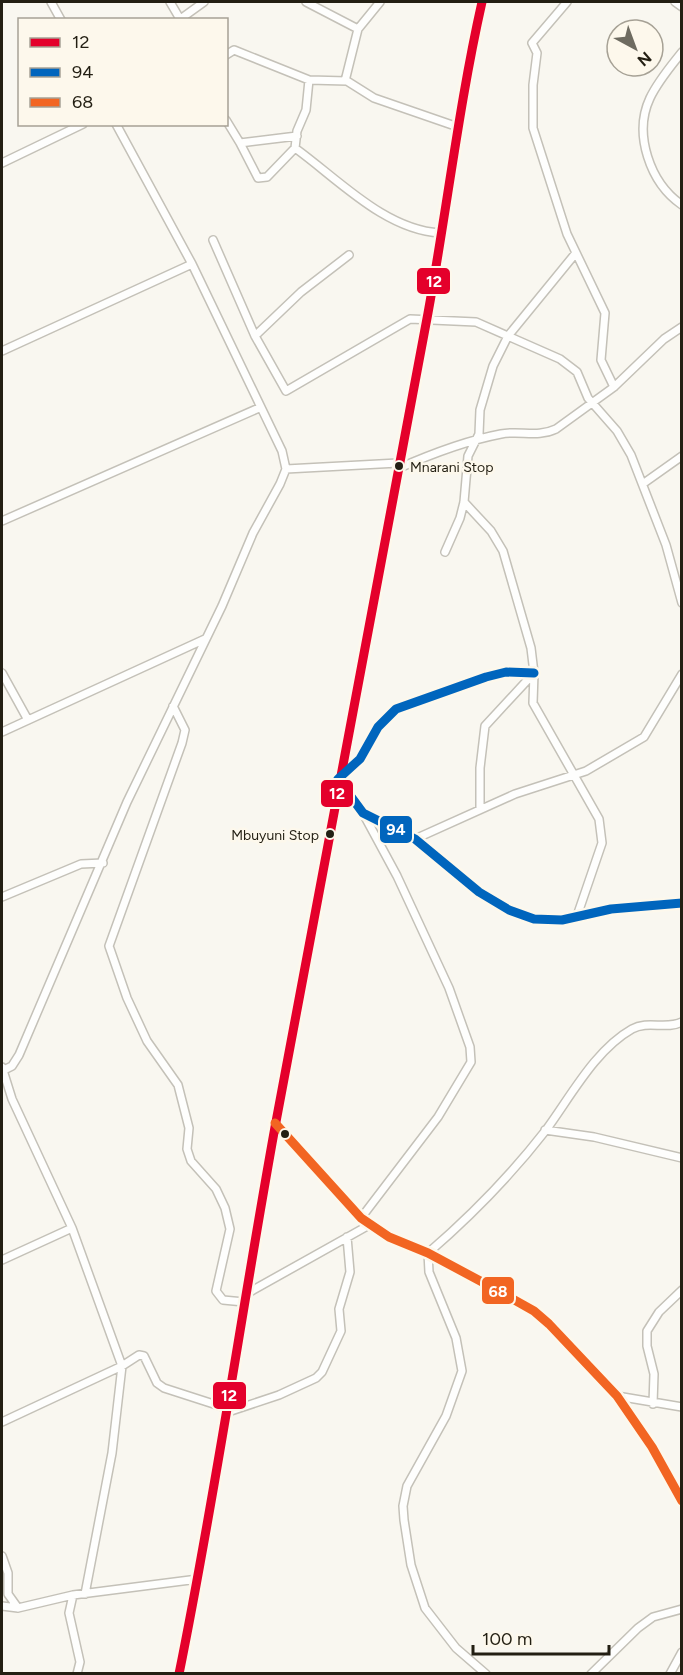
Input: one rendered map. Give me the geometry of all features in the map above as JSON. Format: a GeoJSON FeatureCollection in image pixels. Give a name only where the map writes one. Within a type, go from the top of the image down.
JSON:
{"type":"FeatureCollection","features":[{"type":"Feature","properties":{"kind":"street"},"geometry":{"type":"LineString","coordinates":[[51,2],[60,18]]}},
{"type":"Feature","properties":{"kind":"street"},"geometry":{"type":"LineString","coordinates":[[170,2],[179,18]]}},
{"type":"Feature","properties":{"kind":"street"},"geometry":{"type":"LineString","coordinates":[[181,18],[204,2]]}},
{"type":"Feature","properties":{"kind":"street"},"geometry":{"type":"LineString","coordinates":[[306,2],[358,29]]}},
{"type":"Feature","properties":{"kind":"street"},"geometry":{"type":"LineString","coordinates":[[345,81],[358,29],[380,2]]}},
{"type":"Feature","properties":{"kind":"street"},"geometry":{"type":"LineString","coordinates":[[179,1674],[198,1579],[275,1123],[426,321],[458,128],[482,2]]}},
{"type":"Feature","properties":{"kind":"street"},"geometry":{"type":"LineString","coordinates":[[567,2],[532,43],[537,52],[533,85],[533,128],[553,197],[575,254],[605,313],[601,360],[614,387]]}},
{"type":"Feature","properties":{"kind":"street"},"geometry":{"type":"LineString","coordinates":[[675,2],[681,7]]}},
{"type":"Feature","properties":{"kind":"street"},"geometry":{"type":"LineString","coordinates":[[228,54],[234,50],[309,80],[345,81],[374,98],[458,128]]}},
{"type":"Feature","properties":{"kind":"street"},"geometry":{"type":"LineString","coordinates":[[681,52],[650,98],[645,127],[652,171],[662,187],[681,205]]}},
{"type":"Feature","properties":{"kind":"street"},"geometry":{"type":"LineString","coordinates":[[228,123],[258,178],[267,177],[295,148],[306,110],[309,80]]}},
{"type":"Feature","properties":{"kind":"street"},"geometry":{"type":"LineString","coordinates":[[2,163],[79,126]]}},
{"type":"Feature","properties":{"kind":"street"},"geometry":{"type":"LineString","coordinates":[[85,1594],[112,1453],[122,1366],[72,1228],[12,1099],[2,1069],[12,1065],[19,1055],[103,863],[127,802],[222,606],[253,533],[286,469],[282,450],[259,408],[192,264],[117,126]]}},
{"type":"Feature","properties":{"kind":"street"},"geometry":{"type":"LineString","coordinates":[[240,143],[297,136]]}},
{"type":"Feature","properties":{"kind":"street"},"geometry":{"type":"LineString","coordinates":[[295,148],[392,218],[425,232],[440,233]]}},
{"type":"Feature","properties":{"kind":"street"},"geometry":{"type":"LineString","coordinates":[[213,240],[255,336],[286,391],[410,320],[476,322],[538,348],[570,365],[577,372],[592,404],[617,431],[644,483],[666,545],[681,603]]}},
{"type":"Feature","properties":{"kind":"street"},"geometry":{"type":"LineString","coordinates":[[445,552],[455,533],[464,502],[468,456],[477,440],[480,410],[489,380],[508,336],[575,254]]}},
{"type":"Feature","properties":{"kind":"street"},"geometry":{"type":"LineString","coordinates":[[255,336],[301,292],[349,255]]}},
{"type":"Feature","properties":{"kind":"street"},"geometry":{"type":"LineString","coordinates":[[2,351],[192,264]]}},
{"type":"Feature","properties":{"kind":"street"},"geometry":{"type":"LineString","coordinates":[[286,469],[398,466],[446,447],[503,434],[546,434],[614,387],[664,339],[681,327]]}},
{"type":"Feature","properties":{"kind":"street"},"geometry":{"type":"LineString","coordinates":[[2,521],[259,408]]}},
{"type":"Feature","properties":{"kind":"street"},"geometry":{"type":"LineString","coordinates":[[644,483],[681,456]]}},
{"type":"Feature","properties":{"kind":"street"},"geometry":{"type":"LineString","coordinates":[[464,502],[491,531],[503,551],[531,648],[534,673],[533,703],[572,776],[597,812],[602,835],[577,916]]}},
{"type":"Feature","properties":{"kind":"street"},"geometry":{"type":"LineString","coordinates":[[2,732],[205,639]]}},
{"type":"Feature","properties":{"kind":"street"},"geometry":{"type":"LineString","coordinates":[[338,779],[360,759],[378,727],[399,708],[486,677],[506,672],[534,673]]}},
{"type":"Feature","properties":{"kind":"street"},"geometry":{"type":"LineString","coordinates":[[480,808],[480,768],[485,726],[488,719],[534,673]]}},
{"type":"Feature","properties":{"kind":"street"},"geometry":{"type":"LineString","coordinates":[[2,674],[28,720]]}},
{"type":"Feature","properties":{"kind":"street"},"geometry":{"type":"LineString","coordinates":[[415,839],[480,808],[533,787],[594,767],[623,747],[644,737],[681,674]]}},
{"type":"Feature","properties":{"kind":"street"},"geometry":{"type":"LineString","coordinates":[[173,706],[185,730],[182,743],[109,946],[127,998],[147,1041],[178,1085],[189,1128],[187,1149],[191,1161],[216,1189],[229,1220],[229,1239],[216,1291],[223,1300],[245,1298],[371,1224]]}},
{"type":"Feature","properties":{"kind":"street"},"geometry":{"type":"LineString","coordinates":[[338,779],[363,813],[398,876],[449,988],[470,1047],[471,1062],[438,1117],[361,1218]]}},
{"type":"Feature","properties":{"kind":"street"},"geometry":{"type":"LineString","coordinates":[[363,813],[415,839],[479,891],[509,910],[542,919],[562,920],[611,909],[681,903]]}},
{"type":"Feature","properties":{"kind":"street"},"geometry":{"type":"LineString","coordinates":[[2,897],[81,864],[103,863]]}},
{"type":"Feature","properties":{"kind":"street"},"geometry":{"type":"LineString","coordinates":[[486,1674],[456,1648],[425,1608],[414,1575],[405,1532],[403,1506],[406,1486],[442,1424],[462,1371],[456,1338],[431,1280],[427,1265],[428,1253],[495,1192],[590,1070],[629,1031],[640,1025],[668,1026],[681,1022]]}},
{"type":"Feature","properties":{"kind":"street"},"geometry":{"type":"LineString","coordinates":[[275,1123],[361,1218],[389,1237],[428,1253],[534,1311],[617,1396],[652,1447],[681,1501]]}},
{"type":"Feature","properties":{"kind":"street"},"geometry":{"type":"LineString","coordinates":[[545,1130],[594,1137],[681,1158]]}},
{"type":"Feature","properties":{"kind":"street"},"geometry":{"type":"LineString","coordinates":[[2,1260],[72,1228]]}},
{"type":"Feature","properties":{"kind":"street"},"geometry":{"type":"LineString","coordinates":[[2,1422],[122,1366],[132,1357],[144,1356],[158,1383],[164,1388],[226,1410],[279,1395],[316,1378],[322,1372],[341,1331],[339,1309],[350,1272],[347,1237]]}},
{"type":"Feature","properties":{"kind":"street"},"geometry":{"type":"LineString","coordinates":[[653,1404],[654,1374],[647,1346],[647,1331],[659,1312],[681,1290]]}},
{"type":"Feature","properties":{"kind":"street"},"geometry":{"type":"LineString","coordinates":[[617,1396],[681,1407]]}},
{"type":"Feature","properties":{"kind":"street"},"geometry":{"type":"LineString","coordinates":[[2,1556],[8,1573],[8,1594],[18,1608]]}},
{"type":"Feature","properties":{"kind":"street"},"geometry":{"type":"LineString","coordinates":[[2,1606],[18,1608],[73,1594],[198,1579]]}},
{"type":"Feature","properties":{"kind":"street"},"geometry":{"type":"LineString","coordinates":[[73,1594],[69,1613],[80,1662],[77,1674]]}},
{"type":"Feature","properties":{"kind":"street"},"geometry":{"type":"LineString","coordinates":[[591,1674],[615,1647],[646,1623],[665,1613],[681,1609]]}},
{"type":"Feature","properties":{"kind":"street"},"geometry":{"type":"LineString","coordinates":[[670,1674],[681,1652]]}},
{"type":"Feature","properties":{"kind":"transit line","name":"12"},"geometry":{"type":"LineString","coordinates":[[179,1674],[205,1537],[275,1127],[428,313],[482,2]]}},
{"type":"Feature","properties":{"kind":"transit line","name":"94"},"geometry":{"type":"LineString","coordinates":[[534,673],[506,672],[486,677],[396,709],[378,727],[360,759],[338,779],[363,813],[415,839],[479,892],[509,910],[534,919],[562,920],[611,909],[682,903]]}},
{"type":"Feature","properties":{"kind":"transit line","name":"68"},"geometry":{"type":"LineString","coordinates":[[275,1123],[361,1218],[389,1237],[428,1253],[534,1311],[549,1324],[617,1396],[652,1447],[682,1501]]}},
{"type":"Feature","properties":{"kind":"place","name":"Mnarani Stop"},"geometry":{"type":"Point","coordinates":[399,466]}},
{"type":"Feature","properties":{"kind":"place","name":"Mbuyuni Stop"},"geometry":{"type":"Point","coordinates":[330,834]}}]}
